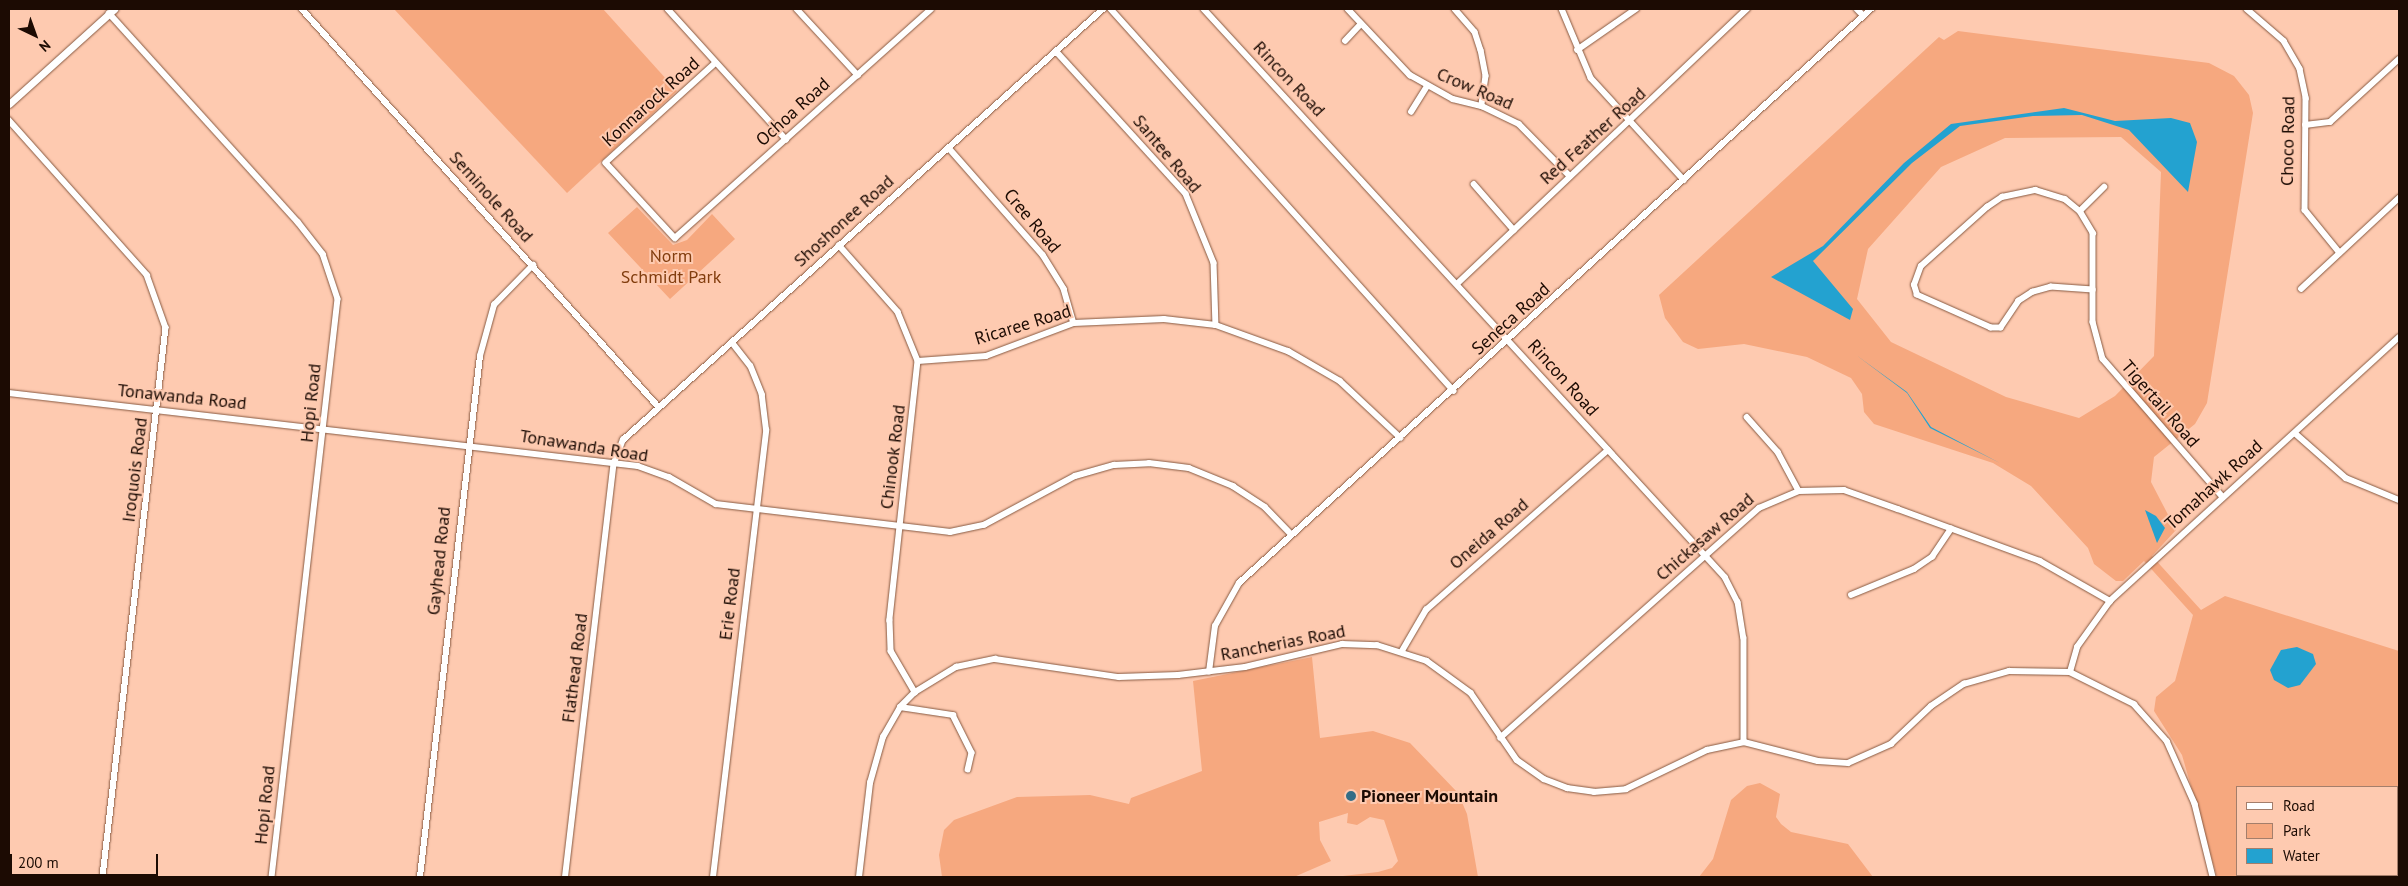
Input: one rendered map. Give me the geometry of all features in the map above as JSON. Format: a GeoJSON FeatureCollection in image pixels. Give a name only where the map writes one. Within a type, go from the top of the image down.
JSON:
{"type":"FeatureCollection","features":[{"type":"Feature","properties":{"kind":"main road"},"geometry":{"type":"LineString","coordinates":[[9,104],[111,11]]}},
{"type":"Feature","properties":{"kind":"street","name":"Seminole Road"},"geometry":{"type":"LineString","coordinates":[[302,9],[658,406]]}},
{"type":"Feature","properties":{"kind":"street"},"geometry":{"type":"LineString","coordinates":[[668,9],[715,64],[786,140]]}},
{"type":"Feature","properties":{"kind":"street"},"geometry":{"type":"LineString","coordinates":[[797,9],[858,75]]}},
{"type":"Feature","properties":{"kind":"street","name":"Shoshonee Road"},"geometry":{"type":"LineString","coordinates":[[614,463],[623,440],[658,406],[732,343],[1103,9]]}},
{"type":"Feature","properties":{"kind":"street"},"geometry":{"type":"LineString","coordinates":[[1111,9],[1454,391]]}},
{"type":"Feature","properties":{"kind":"street","name":"Rincon Road"},"geometry":{"type":"LineString","coordinates":[[1204,9],[1706,556],[1738,602],[1744,638],[1744,742]]}},
{"type":"Feature","properties":{"kind":"street","name":"Crow Road"},"geometry":{"type":"LineString","coordinates":[[1348,9],[1427,86],[1482,106],[1519,124],[1570,176]]}},
{"type":"Feature","properties":{"kind":"street"},"geometry":{"type":"LineString","coordinates":[[1455,9],[1476,32],[1486,76],[1482,106]]}},
{"type":"Feature","properties":{"kind":"street"},"geometry":{"type":"LineString","coordinates":[[1562,9],[1577,50],[1591,78],[1684,180]]}},
{"type":"Feature","properties":{"kind":"street"},"geometry":{"type":"LineString","coordinates":[[1577,50],[1636,9]]}},
{"type":"Feature","properties":{"kind":"street","name":"Red Feather Road"},"geometry":{"type":"LineString","coordinates":[[1457,284],[1570,176],[1631,123],[1748,9]]}},
{"type":"Feature","properties":{"kind":"street"},"geometry":{"type":"LineString","coordinates":[[1857,9],[1863,16]]}},
{"type":"Feature","properties":{"kind":"street","name":"Seneca Road"},"geometry":{"type":"LineString","coordinates":[[1210,672],[1215,626],[1226,600],[1291,534],[1509,342],[1871,9]]}},
{"type":"Feature","properties":{"kind":"street","name":"Choco Road"},"geometry":{"type":"LineString","coordinates":[[2247,9],[2284,41],[2300,69],[2306,98],[2305,210],[2340,253]]}},
{"type":"Feature","properties":{"kind":"street","name":"Ochoa Road"},"geometry":{"type":"LineString","coordinates":[[675,238],[858,75],[927,10]]}},
{"type":"Feature","properties":{"kind":"street","name":"Hopi Road"},"geometry":{"type":"LineString","coordinates":[[111,11],[323,254],[338,299],[272,877]]}},
{"type":"Feature","properties":{"kind":"street"},"geometry":{"type":"LineString","coordinates":[[1345,41],[1362,24]]}},
{"type":"Feature","properties":{"kind":"street","name":"Santee Road"},"geometry":{"type":"LineString","coordinates":[[1056,52],[1186,194],[1214,262],[1216,325]]}},
{"type":"Feature","properties":{"kind":"street"},"geometry":{"type":"LineString","coordinates":[[2306,125],[2330,122],[2399,59]]}},
{"type":"Feature","properties":{"kind":"street","name":"Konnarock Road"},"geometry":{"type":"LineString","coordinates":[[675,238],[606,163],[715,64]]}},
{"type":"Feature","properties":{"kind":"street"},"geometry":{"type":"LineString","coordinates":[[1411,112],[1427,86]]}},
{"type":"Feature","properties":{"kind":"street","name":"Iroquois Road"},"geometry":{"type":"LineString","coordinates":[[9,120],[151,283],[166,328],[103,877]]}},
{"type":"Feature","properties":{"kind":"street","name":"Cree Road"},"geometry":{"type":"LineString","coordinates":[[949,148],[1043,255],[1064,289],[1074,324]]}},
{"type":"Feature","properties":{"kind":"street"},"geometry":{"type":"LineString","coordinates":[[1474,184],[1514,230]]}},
{"type":"Feature","properties":{"kind":"street"},"geometry":{"type":"LineString","coordinates":[[2080,211],[2104,187]]}},
{"type":"Feature","properties":{"kind":"street","name":"Tigertail Road"},"geometry":{"type":"LineString","coordinates":[[2093,290],[2051,287],[2033,292],[2019,301],[2001,328],[1991,328],[1924,302],[1914,284],[1921,266],[2002,197],[2035,190],[2050,192],[2080,211],[2093,233],[2093,290],[2093,322],[2103,359],[2223,497]]}},
{"type":"Feature","properties":{"kind":"street"},"geometry":{"type":"LineString","coordinates":[[2301,289],[2399,198]]}},
{"type":"Feature","properties":{"kind":"street","name":"Chinook Road"},"geometry":{"type":"LineString","coordinates":[[839,245],[898,312],[918,361],[899,528],[891,651],[915,692]]}},
{"type":"Feature","properties":{"kind":"street","name":"Gayhead Road"},"geometry":{"type":"LineString","coordinates":[[420,877],[467,445],[480,356],[494,305],[533,265]]}},
{"type":"Feature","properties":{"kind":"street","name":"Ricaree Road"},"geometry":{"type":"LineString","coordinates":[[918,361],[986,356],[1074,324],[1164,319],[1216,325],[1288,350],[1340,381],[1401,438]]}},
{"type":"Feature","properties":{"kind":"street","name":"Tomahawk Road"},"geometry":{"type":"LineString","coordinates":[[2070,672],[2077,647],[2110,601],[2399,337]]}},
{"type":"Feature","properties":{"kind":"street","name":"Erie Road"},"geometry":{"type":"LineString","coordinates":[[713,877],[766,430],[762,395],[750,366],[732,343]]}},
{"type":"Feature","properties":{"kind":"street","name":"Tonawanda Road"},"geometry":{"type":"LineString","coordinates":[[9,393],[614,463],[669,477],[716,504],[755,512],[950,532],[984,525],[1075,476],[1114,464],[1150,463],[1189,468],[1233,486],[1265,508],[1291,534]]}},
{"type":"Feature","properties":{"kind":"street"},"geometry":{"type":"LineString","coordinates":[[1747,417],[1792,471],[1798,491]]}},
{"type":"Feature","properties":{"kind":"street"},"geometry":{"type":"LineString","coordinates":[[2295,433],[2346,478],[2399,500]]}},
{"type":"Feature","properties":{"kind":"street","name":"Oneida Road"},"geometry":{"type":"LineString","coordinates":[[1402,651],[1426,610],[1608,450]]}},
{"type":"Feature","properties":{"kind":"street","name":"Flathead Road"},"geometry":{"type":"LineString","coordinates":[[565,877],[614,463]]}},
{"type":"Feature","properties":{"kind":"street","name":"Chickasaw Road"},"geometry":{"type":"LineString","coordinates":[[1500,738],[1759,508],[1798,491],[1844,490],[2040,561],[2110,601]]}},
{"type":"Feature","properties":{"kind":"street"},"geometry":{"type":"LineString","coordinates":[[1851,595],[1914,569],[1932,557],[1951,529]]}},
{"type":"Feature","properties":{"kind":"street","name":"Rancherias Road"},"geometry":{"type":"LineString","coordinates":[[859,877],[870,783],[882,737],[900,706],[915,692],[956,667],[995,659],[1118,677],[1210,672],[1342,644],[1402,651],[1427,661],[1471,694],[1517,760],[1544,779],[1567,788],[1594,792],[1626,789],[1707,750],[1744,742],[1818,761],[1848,762],[1892,744],[1931,706],[1964,684],[2008,671],[2070,672],[2134,704],[2168,741],[2196,804],[2213,877]]}},
{"type":"Feature","properties":{"kind":"street"},"geometry":{"type":"LineString","coordinates":[[900,706],[953,715],[972,753],[968,770]]}},
{"type":"Feature","properties":{"kind":"green space"},"geometry":{"type":"Polygon","coordinates":[[[394,9],[603,9],[677,91],[567,193],[394,9]]]}},
{"type":"Feature","properties":{"kind":"green space"},"geometry":{"type":"Polygon","coordinates":[[[1958,31],[2209,63],[2234,76],[2249,95],[2253,113],[2207,403],[2195,424],[2154,457],[2151,482],[2176,530],[2152,556],[2201,610],[2225,596],[2399,651],[2399,877],[2217,877],[2182,755],[2154,711],[2156,697],[2175,681],[2193,615],[2144,561],[2123,581],[2116,581],[2094,564],[2088,548],[2031,486],[1993,463],[1874,424],[1864,412],[1862,394],[1851,378],[1807,357],[1744,344],[1698,349],[1683,342],[1665,318],[1659,295],[1939,37],[1944,40],[1958,31]],[[2121,137],[2005,138],[1941,167],[1868,249],[1857,299],[1891,342],[2006,397],[2079,418],[2115,396],[2154,356],[2161,172],[2121,137]]]}},
{"type":"Feature","properties":{"kind":"green space","name":"Norm Schmidt Park"},"geometry":{"type":"Polygon","coordinates":[[[637,207],[673,245],[687,240],[712,214],[735,239],[670,299],[608,233],[637,207]]]}},
{"type":"Feature","properties":{"kind":"green space"},"geometry":{"type":"Polygon","coordinates":[[[1312,657],[1320,738],[1373,731],[1410,743],[1458,793],[1467,814],[1478,877],[1334,877],[1378,872],[1392,868],[1398,861],[1384,820],[1370,817],[1357,825],[1347,823],[1348,813],[1319,822],[1320,840],[1331,861],[1294,877],[942,877],[939,855],[944,830],[954,820],[1017,797],[1090,795],[1129,804],[1131,798],[1202,771],[1193,681],[1312,657]]]}},
{"type":"Feature","properties":{"kind":"green space"},"geometry":{"type":"Polygon","coordinates":[[[1760,783],[1780,794],[1776,817],[1781,824],[1791,832],[1848,844],[1873,877],[1699,877],[1713,859],[1731,800],[1747,786],[1760,783]]]}},
{"type":"Feature","properties":{"kind":"water"},"geometry":{"type":"Polygon","coordinates":[[[2064,108],[2115,121],[2171,118],[2190,123],[2197,142],[2188,192],[2129,130],[2082,115],[2033,116],[1960,126],[1912,163],[1813,261],[1853,309],[1850,320],[1771,277],[1823,246],[1904,163],[1951,124],[2064,108]]]}},
{"type":"Feature","properties":{"kind":"water"},"geometry":{"type":"Polygon","coordinates":[[[1856,355],[1907,392],[1931,427],[2000,463],[1930,428],[1907,393],[1856,355]]]}},
{"type":"Feature","properties":{"kind":"water"},"geometry":{"type":"Polygon","coordinates":[[[2145,510],[2156,516],[2165,528],[2157,543],[2145,510]]]}},
{"type":"Feature","properties":{"kind":"water"},"geometry":{"type":"Polygon","coordinates":[[[2297,647],[2313,654],[2316,664],[2300,685],[2288,688],[2274,680],[2270,670],[2281,650],[2297,647]]]}},
{"type":"Feature","properties":{"kind":"place","name":"Pioneer Mountain"},"geometry":{"type":"Point","coordinates":[1351,796]}}]}
